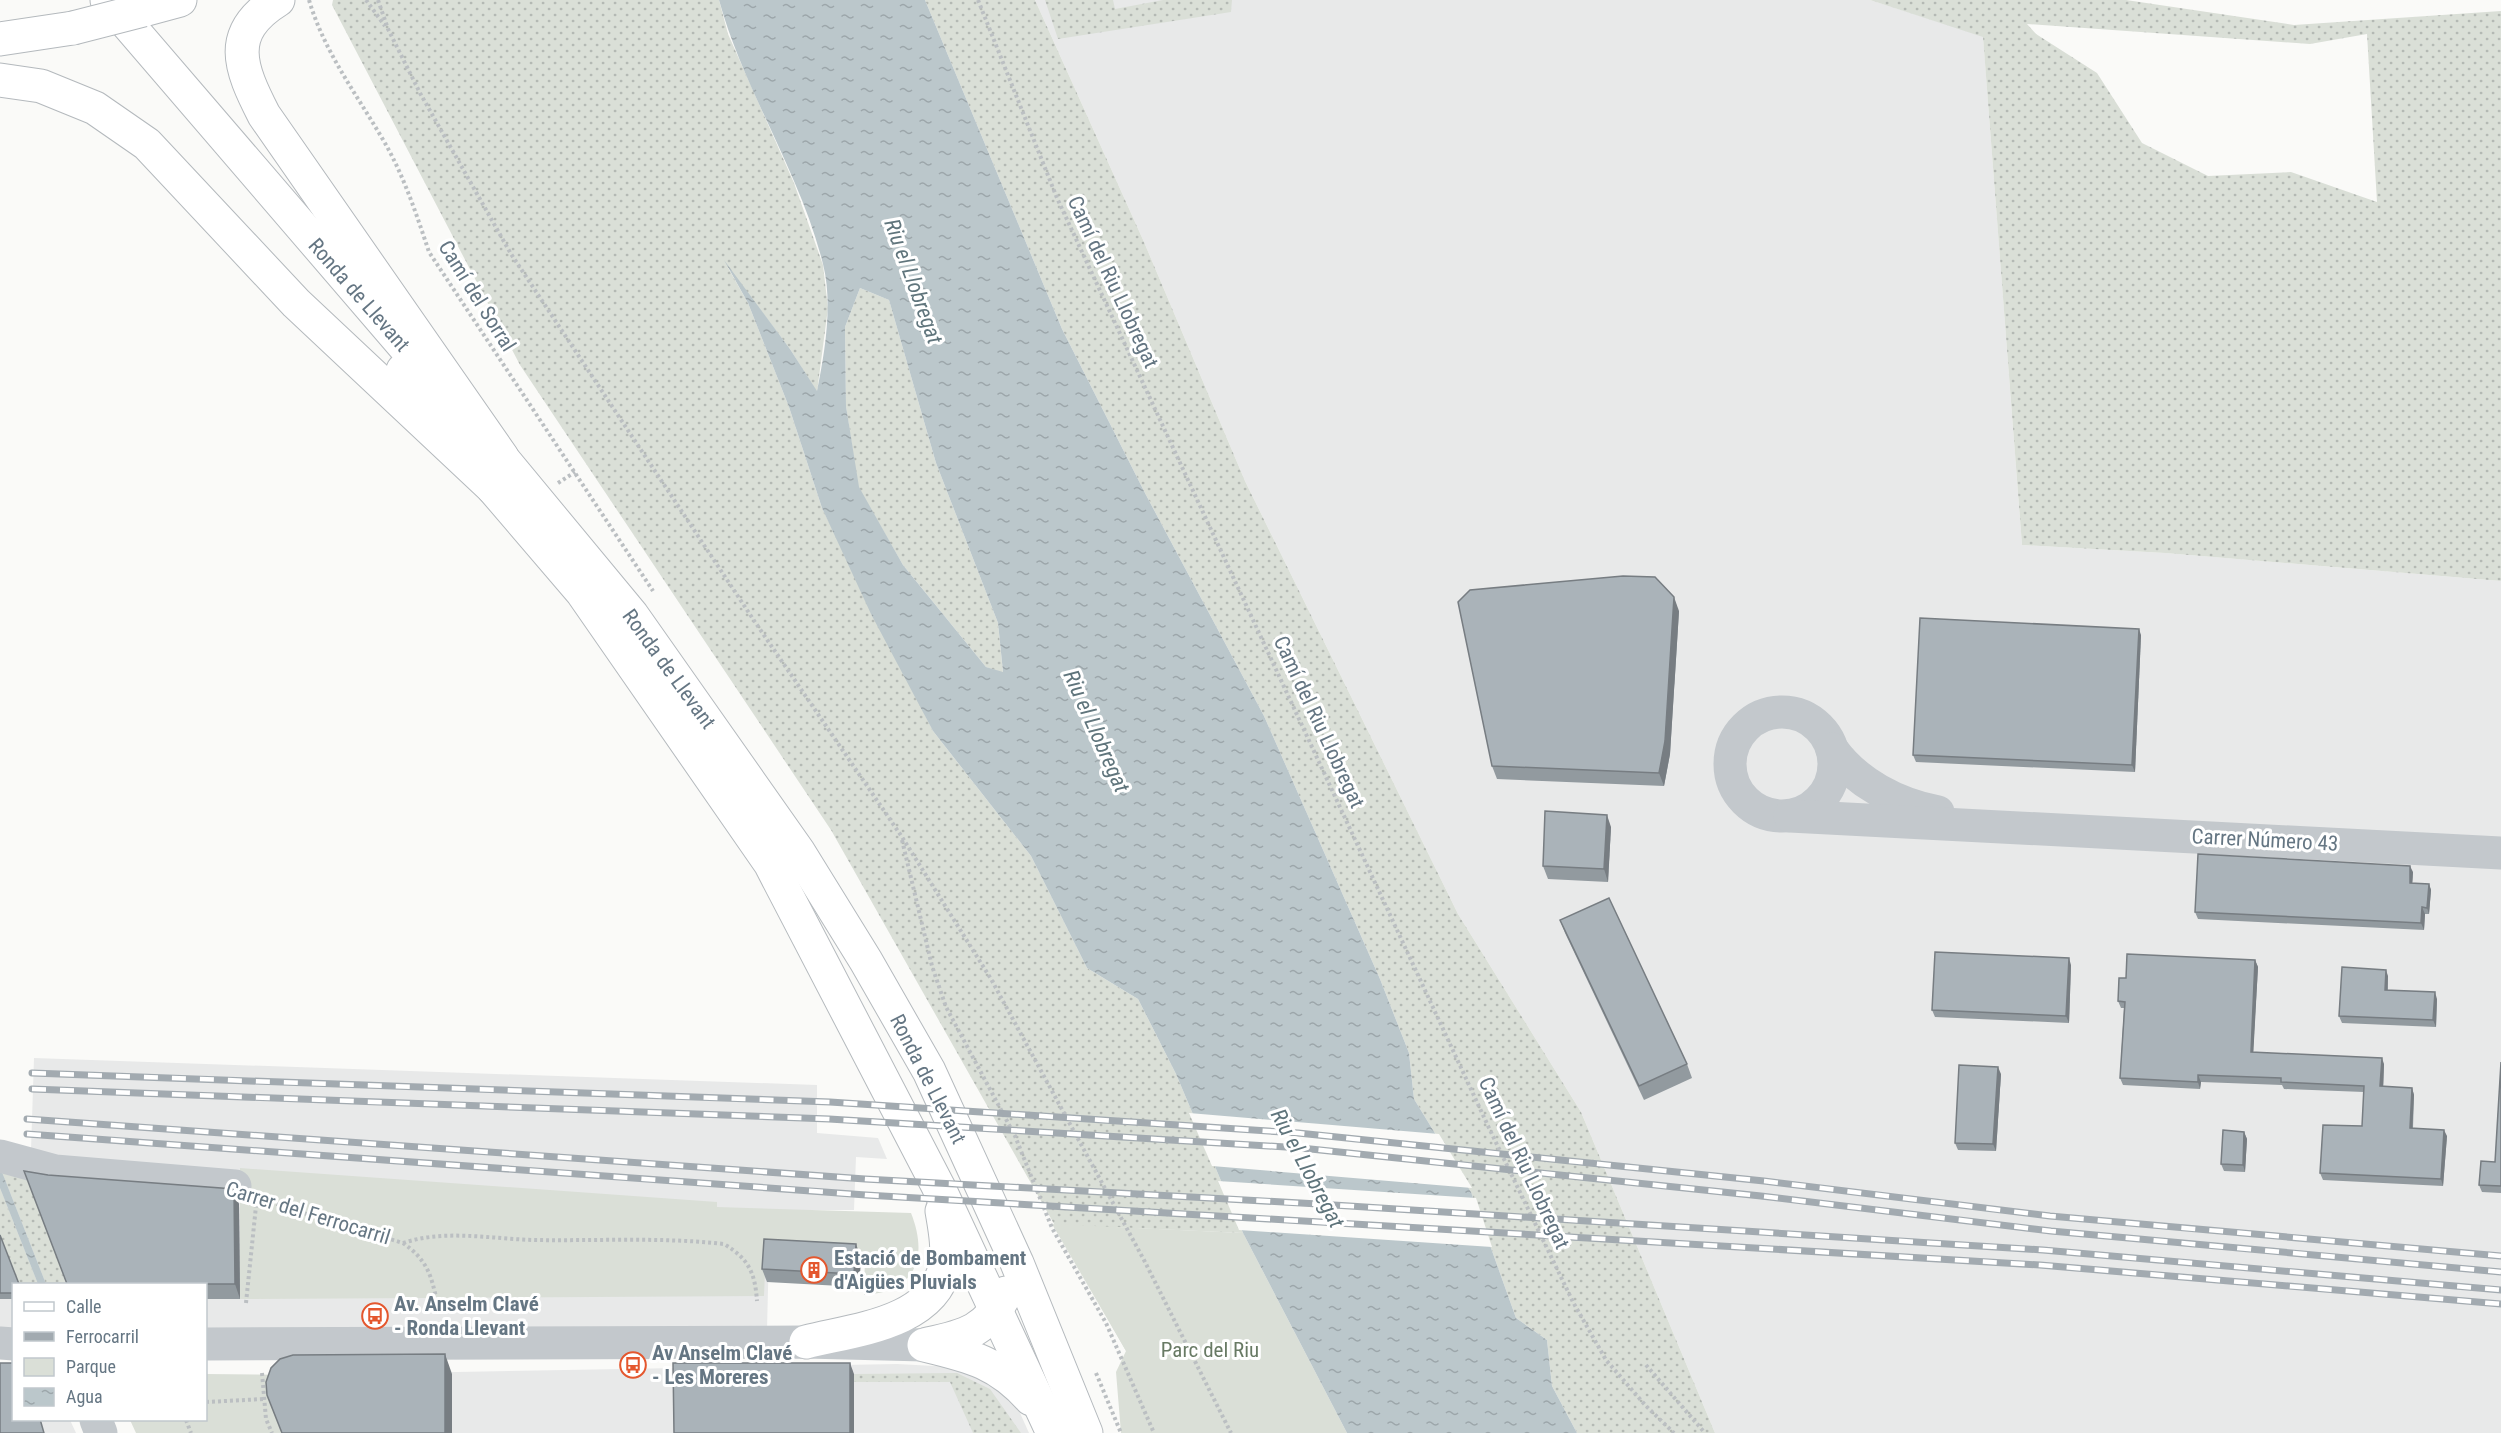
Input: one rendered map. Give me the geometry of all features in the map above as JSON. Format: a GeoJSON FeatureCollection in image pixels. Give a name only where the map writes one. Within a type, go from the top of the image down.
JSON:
{"type":"FeatureCollection","features":[{"type":"Feature","properties":{"kind":"main road","name":"Ronda de Llevant"},"geometry":{"type":"LineString","coordinates":[[107,0],[336,269],[498,473],[770,863],[939,1186],[1049,1423]]}},
{"type":"Feature","properties":{"kind":"main road"},"geometry":{"type":"LineString","coordinates":[[0,39],[79,14],[143,10],[180,0]]}},
{"type":"Feature","properties":{"kind":"main road"},"geometry":{"type":"LineString","coordinates":[[278,0],[258,12],[243,41],[242,58],[248,84],[264,115],[498,473]]}},
{"type":"Feature","properties":{"kind":"main road","name":"Ronda de Llevant"},"geometry":{"type":"LineString","coordinates":[[79,14],[408,376],[632,615],[798,851],[929,1071],[1017,1263],[1086,1433]]}},
{"type":"Feature","properties":{"kind":"main road"},"geometry":{"type":"LineString","coordinates":[[0,80],[41,86],[95,108],[147,144],[296,303],[498,473]]}},
{"type":"Feature","properties":{"kind":"main road"},"geometry":{"type":"LineString","coordinates":[[806,1342],[890,1320],[908,1313],[928,1298],[938,1284],[946,1258],[939,1186]]}},
{"type":"Feature","properties":{"kind":"main road"},"geometry":{"type":"LineString","coordinates":[[924,1345],[966,1335],[979,1328],[997,1311],[1009,1288],[1017,1263]]}},
{"type":"Feature","properties":{"kind":"main road"},"geometry":{"type":"LineString","coordinates":[[924,1345],[978,1358],[999,1369],[1018,1383],[1049,1423]]}},
{"type":"Feature","properties":{"kind":"street"},"geometry":{"type":"LineString","coordinates":[[1786,712],[1811,721],[1824,733],[1832,749],[1834,767],[1826,792],[1807,810],[1790,816],[1772,816],[1755,810],[1736,791],[1729,765],[1735,739],[1746,725],[1761,716],[1786,712]]}},
{"type":"Feature","properties":{"kind":"street","name":"Carrer Número 43"},"geometry":{"type":"LineString","coordinates":[[1832,749],[1854,774],[1898,800],[1926,810],[2028,827]]}},
{"type":"Feature","properties":{"kind":"street","name":"Carrer Número 43"},"geometry":{"type":"LineString","coordinates":[[1790,816],[2501,853]]}},
{"type":"Feature","properties":{"kind":"street","name":"Carrer del Ferrocarril"},"geometry":{"type":"LineString","coordinates":[[0,1156],[55,1171],[247,1191]]}},
{"type":"Feature","properties":{"kind":"street"},"geometry":{"type":"LineString","coordinates":[[207,1344],[806,1342],[924,1345]]}},
{"type":"Feature","properties":{"kind":"path","name":"Camí del Sorral"},"geometry":{"type":"LineString","coordinates":[[309,0],[315,21],[343,76],[388,149],[410,197],[429,252],[633,561]]}},
{"type":"Feature","properties":{"kind":"path"},"geometry":{"type":"LineString","coordinates":[[366,0],[387,30],[511,254],[754,622],[902,837],[991,979],[1144,1260],[1231,1433]]}},
{"type":"Feature","properties":{"kind":"path"},"geometry":{"type":"LineString","coordinates":[[378,0],[387,30]]}},
{"type":"Feature","properties":{"kind":"path","name":"Camí del Riu Llobregat"},"geometry":{"type":"LineString","coordinates":[[978,0],[1057,198],[1489,1128],[1563,1281],[1606,1360],[1646,1406],[1674,1433]]}},
{"type":"Feature","properties":{"kind":"path"},"geometry":{"type":"LineString","coordinates":[[902,837],[932,966],[946,1007],[1015,1136],[1052,1228],[1106,1323],[1154,1433]]}},
{"type":"Feature","properties":{"kind":"path"},"geometry":{"type":"LineString","coordinates":[[246,1303],[254,1213],[247,1191]]}},
{"type":"Feature","properties":{"kind":"path","name":"Carrer del Ferrocarril"},"geometry":{"type":"LineString","coordinates":[[247,1191],[287,1208],[387,1236],[402,1243],[415,1252],[430,1272],[437,1302]]}},
{"type":"Feature","properties":{"kind":"path"},"geometry":{"type":"LineString","coordinates":[[402,1243],[444,1235],[512,1239],[724,1244],[740,1253],[749,1264],[756,1279],[757,1301]]}},
{"type":"Feature","properties":{"kind":"path"},"geometry":{"type":"LineString","coordinates":[[1646,1365],[1705,1433]]}},
{"type":"Feature","properties":{"kind":"path"},"geometry":{"type":"LineString","coordinates":[[262,1366],[266,1419],[272,1433]]}},
{"type":"Feature","properties":{"kind":"path"},"geometry":{"type":"LineString","coordinates":[[207,1402],[264,1399]]}},
{"type":"Feature","properties":{"kind":"shaded area"},"geometry":{"type":"Polygon","coordinates":[[[1035,0],[1870,0],[1983,36],[2022,545],[2165,553],[2501,581],[2501,1433],[1715,1433],[1581,1112],[1458,914],[1245,481],[1144,242],[1035,0]]]}},
{"type":"Feature","properties":{"kind":"shaded area"},"geometry":{"type":"Polygon","coordinates":[[[34,1058],[817,1085],[817,1133],[878,1138],[887,1159],[856,1157],[854,1210],[770,1210],[767,1329],[207,1331],[207,1283],[12,1283],[12,1330],[0,1330],[0,1148],[31,1150],[34,1058]]]}},
{"type":"Feature","properties":{"kind":"shaded area"},"geometry":{"type":"Polygon","coordinates":[[[897,1364],[972,1368],[1016,1404],[1029,1433],[282,1433],[275,1415],[296,1375],[897,1364]]]}},
{"type":"Feature","properties":{"kind":"shaded area"},"geometry":{"type":"Polygon","coordinates":[[[0,1377],[12,1414],[12,1421],[70,1421],[76,1433],[0,1433],[0,1377]]]}},
{"type":"Feature","properties":{"kind":"green space"},"geometry":{"type":"Polygon","coordinates":[[[333,0],[719,0],[728,34],[794,183],[823,265],[828,308],[817,392],[790,349],[727,266],[748,303],[789,407],[822,508],[933,731],[1031,856],[1087,968],[1138,999],[1176,1074],[1243,1233],[1109,1227],[1126,1351],[831,830],[520,365],[332,5],[333,0]]]}},
{"type":"Feature","properties":{"kind":"green space"},"geometry":{"type":"Polygon","coordinates":[[[925,0],[1035,0],[1144,242],[1245,481],[1458,914],[1581,1112],[1715,1433],[1577,1433],[1552,1386],[1547,1340],[1516,1318],[1471,1192],[1414,1099],[1409,1053],[1380,979],[1264,716],[1146,495],[1062,329],[925,0]]]}},
{"type":"Feature","properties":{"kind":"green space"},"geometry":{"type":"Polygon","coordinates":[[[1045,0],[1113,0],[1115,9],[1163,0],[1232,0],[1231,12],[1058,39],[1045,0]]]}},
{"type":"Feature","properties":{"kind":"green space"},"geometry":{"type":"Polygon","coordinates":[[[1870,0],[2126,0],[2294,25],[2501,11],[2501,581],[2165,553],[2022,545],[1983,37],[1870,0]],[[2027,24],[2036,34],[2097,73],[2142,143],[2208,176],[2291,172],[2377,202],[2367,34],[2310,44],[2027,24]]]}},
{"type":"Feature","properties":{"kind":"green space"},"geometry":{"type":"Polygon","coordinates":[[[860,288],[889,300],[936,463],[998,623],[1003,673],[986,667],[903,565],[858,487],[846,406],[845,327],[860,288]]]}},
{"type":"Feature","properties":{"kind":"green space"},"geometry":{"type":"Polygon","coordinates":[[[0,1167],[27,1174],[66,1283],[46,1283],[0,1167]]]}},
{"type":"Feature","properties":{"kind":"green space"},"geometry":{"type":"Polygon","coordinates":[[[240,1168],[717,1202],[717,1207],[911,1213],[918,1244],[917,1258],[906,1280],[881,1292],[864,1295],[865,1254],[766,1248],[764,1296],[240,1299],[240,1168]]]}},
{"type":"Feature","properties":{"kind":"green space"},"geometry":{"type":"Polygon","coordinates":[[[0,1188],[38,1283],[19,1283],[0,1235],[0,1188]]]}},
{"type":"Feature","properties":{"kind":"green space","name":"Parc del Riu"},"geometry":{"type":"Polygon","coordinates":[[[1052,1224],[1243,1233],[1347,1433],[1121,1433],[1116,1372],[1126,1351],[1052,1224]]]}},
{"type":"Feature","properties":{"kind":"green space"},"geometry":{"type":"Polygon","coordinates":[[[957,1373],[990,1389],[1021,1433],[973,1433],[950,1382],[854,1382],[854,1374],[957,1373]]]}},
{"type":"Feature","properties":{"kind":"green space"},"geometry":{"type":"Polygon","coordinates":[[[207,1374],[296,1375],[275,1415],[282,1433],[136,1433],[130,1421],[207,1421],[207,1374]]]}},
{"type":"Feature","properties":{"kind":"water","name":"Riu el Llobregat"},"geometry":{"type":"Polygon","coordinates":[[[719,0],[925,0],[1062,329],[1146,495],[1264,716],[1380,979],[1409,1053],[1414,1099],[1471,1192],[1516,1318],[1547,1340],[1552,1386],[1577,1433],[1347,1433],[1243,1233],[1176,1074],[1138,999],[1087,968],[1031,856],[933,731],[871,614],[822,508],[789,407],[748,303],[724,260],[790,349],[817,391],[828,311],[823,264],[801,197],[730,34],[719,0]],[[860,288],[845,327],[846,406],[859,487],[903,565],[986,667],[1003,672],[998,623],[936,463],[889,300],[860,288]]]}},
{"type":"Feature","properties":{"kind":"water"},"geometry":{"type":"Polygon","coordinates":[[[0,1167],[46,1283],[38,1283],[0,1188],[0,1167]]]}},
{"type":"Feature","properties":{"kind":"pier"},"geometry":{"type":"Polygon","coordinates":[[[1189,1113],[1439,1134],[1472,1188],[1212,1166],[1189,1113]]]}},
{"type":"Feature","properties":{"kind":"pier"},"geometry":{"type":"Polygon","coordinates":[[[1218,1181],[1476,1198],[1492,1247],[1239,1230],[1218,1181]]]}},
{"type":"Feature","properties":{"kind":"building"},"geometry":{"type":"Polygon","coordinates":[[[1623,576],[1655,577],[1674,597],[1665,741],[1659,773],[1492,766],[1458,602],[1470,590],[1623,576]]]}},
{"type":"Feature","properties":{"kind":"building"},"geometry":{"type":"Polygon","coordinates":[[[1920,618],[2139,629],[2132,765],[1913,755],[1920,618]]]}},
{"type":"Feature","properties":{"kind":"building"},"geometry":{"type":"Polygon","coordinates":[[[1545,811],[1607,815],[1604,869],[1543,866],[1545,811]]]}},
{"type":"Feature","properties":{"kind":"building"},"geometry":{"type":"Polygon","coordinates":[[[2198,854],[2410,866],[2410,883],[2429,884],[2427,908],[2422,907],[2421,923],[2195,912],[2198,854]]]}},
{"type":"Feature","properties":{"kind":"building"},"geometry":{"type":"Polygon","coordinates":[[[1609,898],[1687,1064],[1639,1086],[1560,920],[1609,898]]]}},
{"type":"Feature","properties":{"kind":"building"},"geometry":{"type":"Polygon","coordinates":[[[1935,952],[2069,958],[2066,1016],[1932,1010],[1935,952]]]}},
{"type":"Feature","properties":{"kind":"building"},"geometry":{"type":"Polygon","coordinates":[[[2127,954],[2255,960],[2251,1052],[2382,1058],[2380,1086],[2412,1088],[2410,1128],[2444,1130],[2441,1179],[2320,1173],[2323,1125],[2362,1126],[2364,1086],[2281,1082],[2281,1078],[2198,1075],[2198,1082],[2120,1078],[2125,1002],[2118,1001],[2119,978],[2126,978],[2127,954]]]}},
{"type":"Feature","properties":{"kind":"building"},"geometry":{"type":"Polygon","coordinates":[[[2342,967],[2386,970],[2385,990],[2435,992],[2433,1020],[2339,1016],[2342,967]]]}},
{"type":"Feature","properties":{"kind":"building"},"geometry":{"type":"Polygon","coordinates":[[[2501,1062],[2501,1186],[2479,1185],[2481,1161],[2495,1162],[2501,1062]]]}},
{"type":"Feature","properties":{"kind":"building"},"geometry":{"type":"Polygon","coordinates":[[[1959,1065],[1998,1067],[1993,1144],[1955,1143],[1959,1065]]]}},
{"type":"Feature","properties":{"kind":"building"},"geometry":{"type":"Polygon","coordinates":[[[2223,1130],[2244,1132],[2243,1165],[2221,1164],[2223,1130]]]}},
{"type":"Feature","properties":{"kind":"building"},"geometry":{"type":"Polygon","coordinates":[[[24,1171],[48,1175],[234,1189],[235,1284],[67,1283],[24,1171]]]}},
{"type":"Feature","properties":{"kind":"building"},"geometry":{"type":"Polygon","coordinates":[[[0,1235],[19,1283],[12,1283],[12,1293],[0,1293],[0,1235]]]}},
{"type":"Feature","properties":{"kind":"building"},"geometry":{"type":"Polygon","coordinates":[[[764,1239],[856,1244],[854,1274],[762,1269],[764,1239]]]}},
{"type":"Feature","properties":{"kind":"building"},"geometry":{"type":"Polygon","coordinates":[[[445,1354],[445,1433],[282,1433],[267,1395],[266,1382],[271,1368],[280,1359],[293,1355],[445,1354]]]}},
{"type":"Feature","properties":{"kind":"building"},"geometry":{"type":"Polygon","coordinates":[[[0,1363],[12,1363],[12,1421],[41,1421],[44,1433],[0,1433],[0,1363]]]}},
{"type":"Feature","properties":{"kind":"building"},"geometry":{"type":"Polygon","coordinates":[[[673,1363],[850,1363],[850,1433],[674,1433],[673,1363]]]}},
{"type":"Feature","properties":{"kind":"railway"},"geometry":{"type":"LineString","coordinates":[[32,1073],[830,1102],[1298,1133],[1764,1181],[2050,1216],[2501,1256]]}},
{"type":"Feature","properties":{"kind":"railway"},"geometry":{"type":"LineString","coordinates":[[32,1089],[829,1119],[1301,1148],[1761,1196],[2051,1231],[2501,1272]]}},
{"type":"Feature","properties":{"kind":"railway"},"geometry":{"type":"LineString","coordinates":[[27,1119],[865,1179],[1318,1204],[2043,1250],[2501,1290]]}},
{"type":"Feature","properties":{"kind":"railway"},"geometry":{"type":"LineString","coordinates":[[27,1134],[866,1195],[2040,1265],[2501,1304]]}},
{"type":"Feature","properties":{"kind":"place","name":"Estació de Bombament d'Aigües Pluvials"},"geometry":{"type":"Point","coordinates":[814,1270]}},
{"type":"Feature","properties":{"kind":"place","name":"Av. Anselm Clavé - Ronda Llevant"},"geometry":{"type":"Point","coordinates":[375,1316]}},
{"type":"Feature","properties":{"kind":"place","name":"Av Anselm Clavé - Les Moreres"},"geometry":{"type":"Point","coordinates":[633,1365]}}]}
